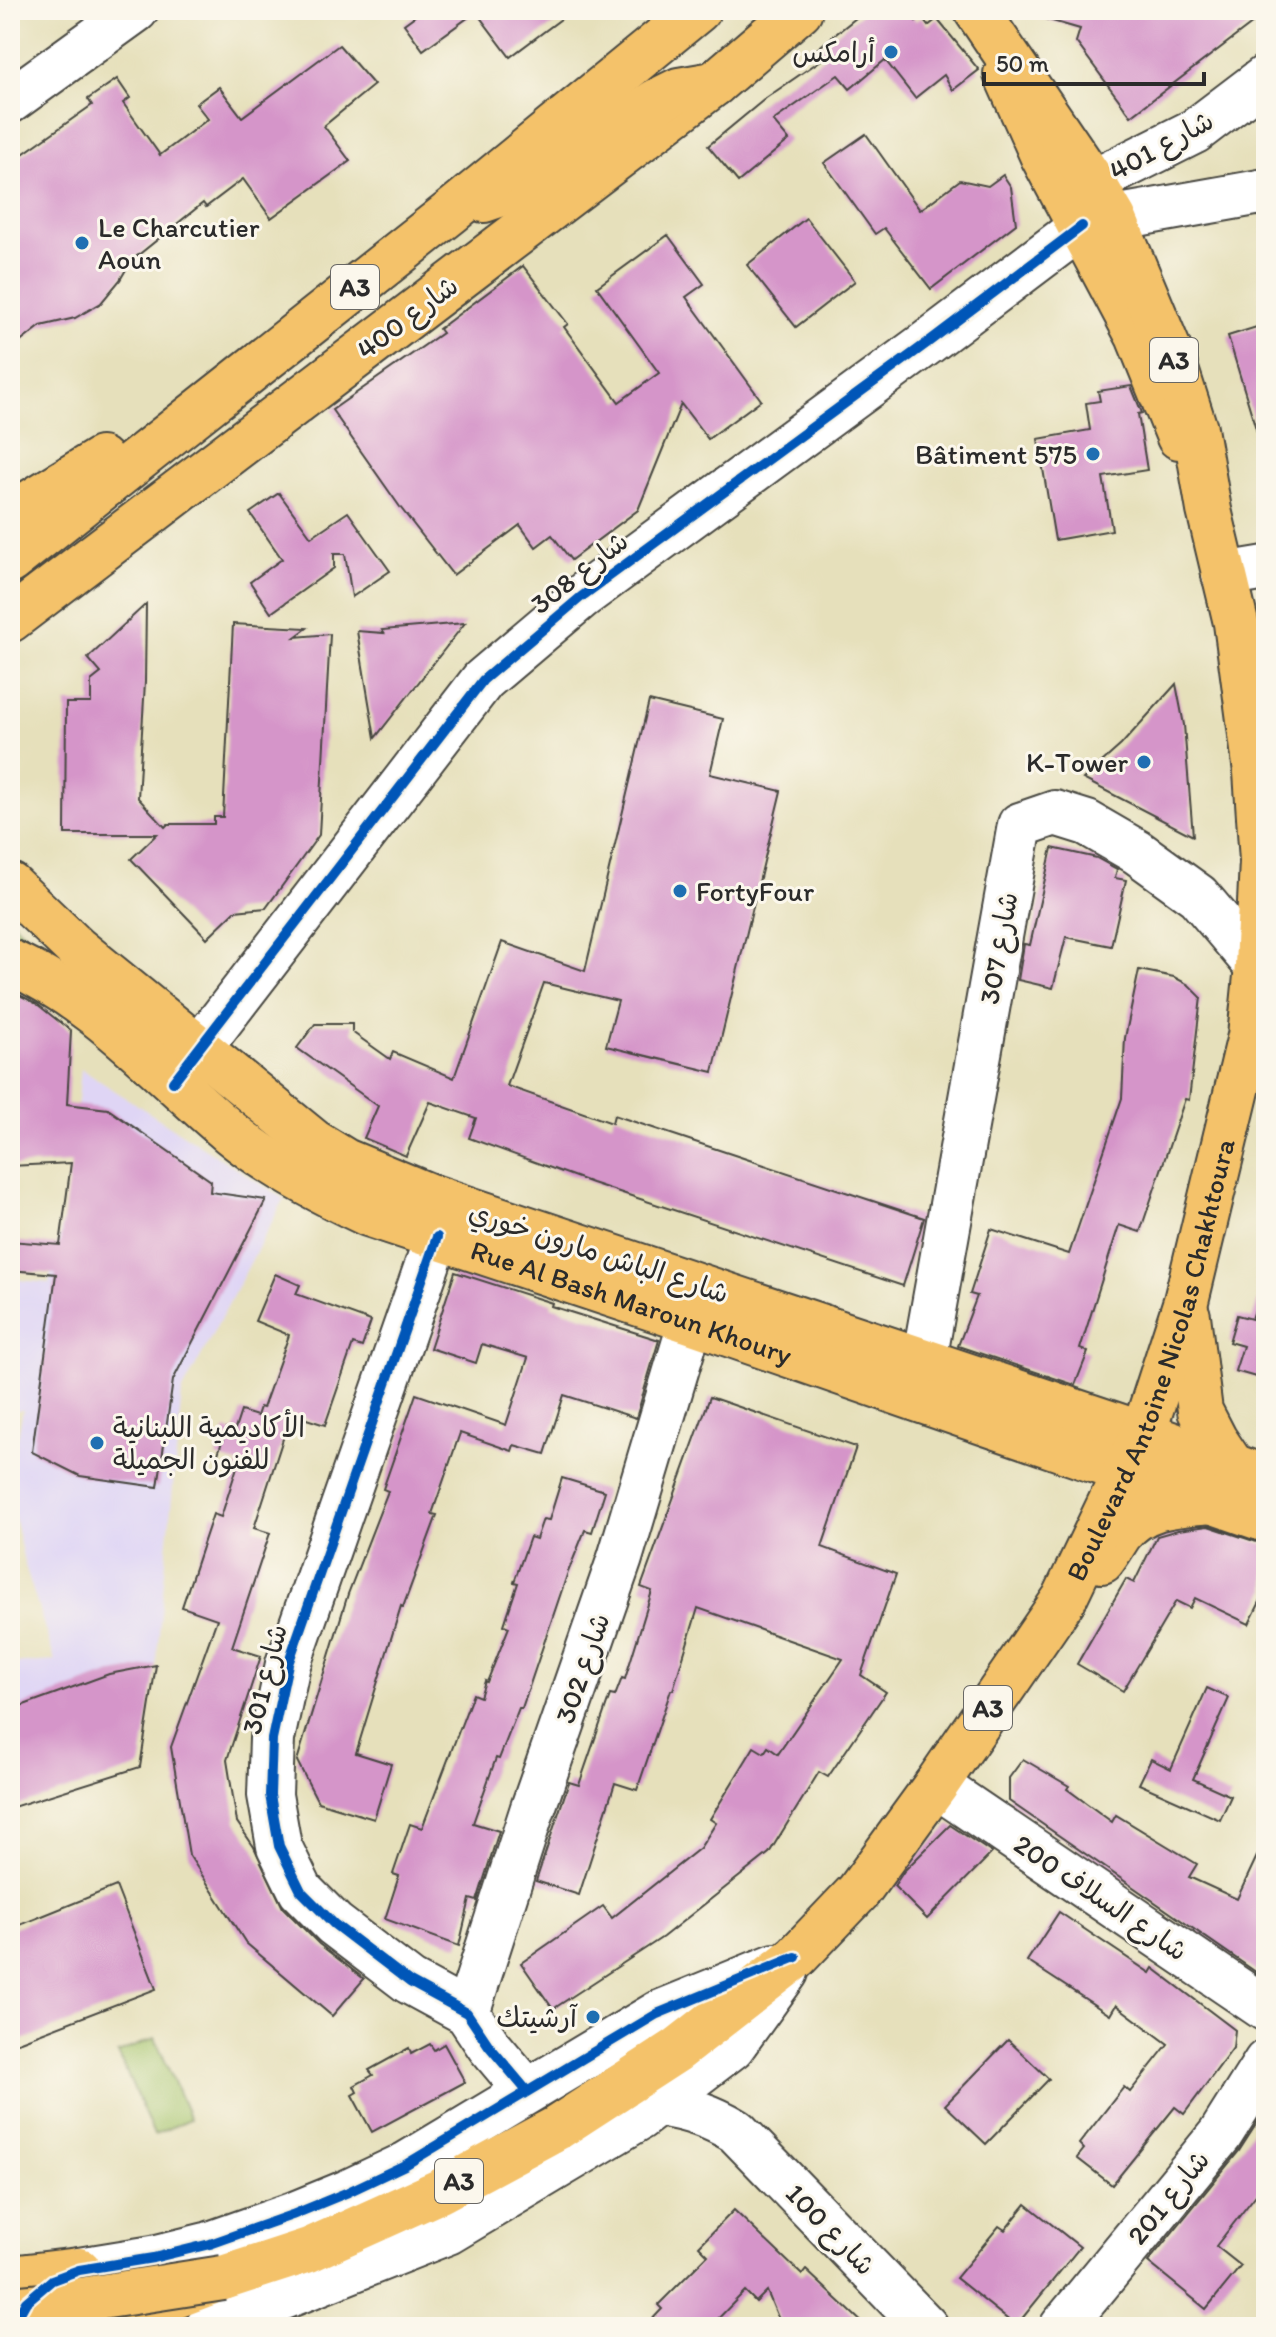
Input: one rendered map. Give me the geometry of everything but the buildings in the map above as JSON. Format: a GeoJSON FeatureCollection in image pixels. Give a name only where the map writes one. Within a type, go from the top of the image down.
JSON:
{"type":"FeatureCollection","features":[{"type":"Feature","properties":{"kind":"main road","name":"A3"},"geometry":{"type":"LineString","coordinates":[[10,561],[451,212],[698,10]]}},
{"type":"Feature","properties":{"kind":"main road","name":"شارع 400"},"geometry":{"type":"LineString","coordinates":[[10,620],[714,84],[797,11]]}},
{"type":"Feature","properties":{"kind":"main road","name":"Boulevard Antoine Nicolas Chakhtoura"},"geometry":{"type":"LineString","coordinates":[[796,1957],[858,1892],[1064,1599],[1135,1452],[1186,1301],[1250,1036],[1264,890],[1256,772],[1236,623],[1245,572],[1209,510],[1195,429],[1185,392],[1096,209],[975,11]]}},
{"type":"Feature","properties":{"kind":"main road"},"geometry":{"type":"LineString","coordinates":[[451,212],[531,184],[655,102],[679,90],[714,84]]}},
{"type":"Feature","properties":{"kind":"main road"},"geometry":{"type":"LineString","coordinates":[[10,515],[137,437],[203,408]]}},
{"type":"Feature","properties":{"kind":"main road","name":"شارع الباش مارون خوري"},"geometry":{"type":"LineString","coordinates":[[10,885],[76,948],[186,1066],[345,1161],[427,1195],[924,1361],[1135,1452]]}},
{"type":"Feature","properties":{"kind":"main road","name":"Rue Al Bash Maroun Khoury"},"geometry":{"type":"LineString","coordinates":[[10,962],[38,975],[116,1029],[186,1066],[234,1135],[332,1197],[368,1214],[691,1321],[1237,1482],[1266,1520]]}},
{"type":"Feature","properties":{"kind":"main road"},"geometry":{"type":"LineString","coordinates":[[1064,1599],[1094,1571],[1135,1518],[1237,1482],[1200,1411],[1186,1301]]}},
{"type":"Feature","properties":{"kind":"main road","name":"A3"},"geometry":{"type":"LineString","coordinates":[[95,2327],[223,2278],[309,2250],[440,2191],[557,2128],[677,2050],[796,1957]]}},
{"type":"Feature","properties":{"kind":"main road"},"geometry":{"type":"LineString","coordinates":[[10,2278],[79,2270]]}},
{"type":"Feature","properties":{"kind":"main road"},"geometry":{"type":"LineString","coordinates":[[10,2309],[223,2278]]}},
{"type":"Feature","properties":{"kind":"street"},"geometry":{"type":"LineString","coordinates":[[10,101],[136,10]]}},
{"type":"Feature","properties":{"kind":"street","name":"شارع 401"},"geometry":{"type":"LineString","coordinates":[[1096,209],[1266,77]]}},
{"type":"Feature","properties":{"kind":"street"},"geometry":{"type":"LineString","coordinates":[[1096,209],[1266,191]]}},
{"type":"Feature","properties":{"kind":"street","name":"شارع 308"},"geometry":{"type":"LineString","coordinates":[[186,1066],[483,680],[581,597],[914,353],[1096,209]]}},
{"type":"Feature","properties":{"kind":"street","name":"شارع 307"},"geometry":{"type":"LineString","coordinates":[[924,1361],[1020,825],[1055,813],[1087,823],[1137,852],[1198,896],[1257,966]]}},
{"type":"Feature","properties":{"kind":"street","name":"شارع 301"},"geometry":{"type":"LineString","coordinates":[[437,1237],[288,1664],[272,1739],[270,1795],[279,1846],[301,1891],[334,1924],[410,1982],[467,2013],[489,2046],[527,2091]]}},
{"type":"Feature","properties":{"kind":"street","name":"شارع 302"},"geometry":{"type":"LineString","coordinates":[[467,2013],[532,1811],[620,1558],[691,1321]]}},
{"type":"Feature","properties":{"kind":"street","name":"200 شارع السلاف"},"geometry":{"type":"LineString","coordinates":[[936,1785],[1266,2009]]}},
{"type":"Feature","properties":{"kind":"street","name":"Boulevard Antoine Nicolas Chakhtoura"},"geometry":{"type":"LineString","coordinates":[[208,2327],[448,2232],[660,2104],[732,2047],[796,1957]]}},
{"type":"Feature","properties":{"kind":"street","name":"Boulevard Antoine Nicolas Chakhtoura"},"geometry":{"type":"LineString","coordinates":[[12,2327],[26,2302],[52,2280],[79,2270],[153,2258],[210,2244],[292,2215],[405,2165],[657,2014],[796,1957]]}},
{"type":"Feature","properties":{"kind":"street"},"geometry":{"type":"LineString","coordinates":[[732,2047],[726,2089],[736,2131]]}},
{"type":"Feature","properties":{"kind":"street","name":"شارع 201"},"geometry":{"type":"LineString","coordinates":[[1062,2327],[1220,2135],[1266,2062]]}},
{"type":"Feature","properties":{"kind":"street"},"geometry":{"type":"LineString","coordinates":[[660,2104],[687,2108],[713,2117],[736,2131]]}},
{"type":"Feature","properties":{"kind":"street","name":"شارع 100"},"geometry":{"type":"LineString","coordinates":[[736,2131],[926,2327]]}},
{"type":"Feature","properties":{"kind":"shaded area","name":"الأكاديمية اللبنانية للفنون الجميلة"},"geometry":{"type":"Polygon","coordinates":[[[81,1069],[284,1199],[182,1392],[156,1665],[140,1767],[10,1808],[10,1664],[55,1661],[24,1562],[10,1497],[10,1477],[23,1410],[10,1410],[10,1279],[49,1283],[69,1194],[81,1069]]]}},
{"type":"Feature","properties":{"kind":"green space"},"geometry":{"type":"Polygon","coordinates":[[[10,917],[18,927],[135,1032],[10,949],[10,917]]]}},
{"type":"Feature","properties":{"kind":"green space"},"geometry":{"type":"Polygon","coordinates":[[[155,2038],[190,2119],[154,2135],[118,2053],[155,2038]]]}},
{"type":"Feature","properties":{"kind":"cycle path"},"geometry":{"type":"LineString","coordinates":[[173,1082],[483,680],[581,597],[1082,226]]}},
{"type":"Feature","properties":{"kind":"cycle path"},"geometry":{"type":"LineString","coordinates":[[437,1237],[288,1664],[272,1739],[270,1795],[279,1846],[301,1891],[334,1924],[410,1982],[467,2013],[489,2046],[527,2091]]}},
{"type":"Feature","properties":{"kind":"cycle path"},"geometry":{"type":"LineString","coordinates":[[12,2327],[26,2302],[52,2280],[79,2270],[153,2258],[210,2244],[348,2192],[405,2165],[657,2014],[796,1957]]}},
{"type":"Feature","properties":{"kind":"place","name":"أرامكس"},"geometry":{"type":"Point","coordinates":[891,52]}},
{"type":"Feature","properties":{"kind":"place","name":"Le Charcutier Aoun"},"geometry":{"type":"Point","coordinates":[82,243]}},
{"type":"Feature","properties":{"kind":"place","name":"Bâtiment 575"},"geometry":{"type":"Point","coordinates":[1093,454]}},
{"type":"Feature","properties":{"kind":"place","name":"K-Tower"},"geometry":{"type":"Point","coordinates":[1144,762]}},
{"type":"Feature","properties":{"kind":"place","name":"FortyFour"},"geometry":{"type":"Point","coordinates":[680,891]}},
{"type":"Feature","properties":{"kind":"place","name":"الأكاديمية اللبنانية للفنون الجميلة"},"geometry":{"type":"Point","coordinates":[97,1443]}},
{"type":"Feature","properties":{"kind":"place","name":"آرشيتك"},"geometry":{"type":"Point","coordinates":[593,2017]}}]}
